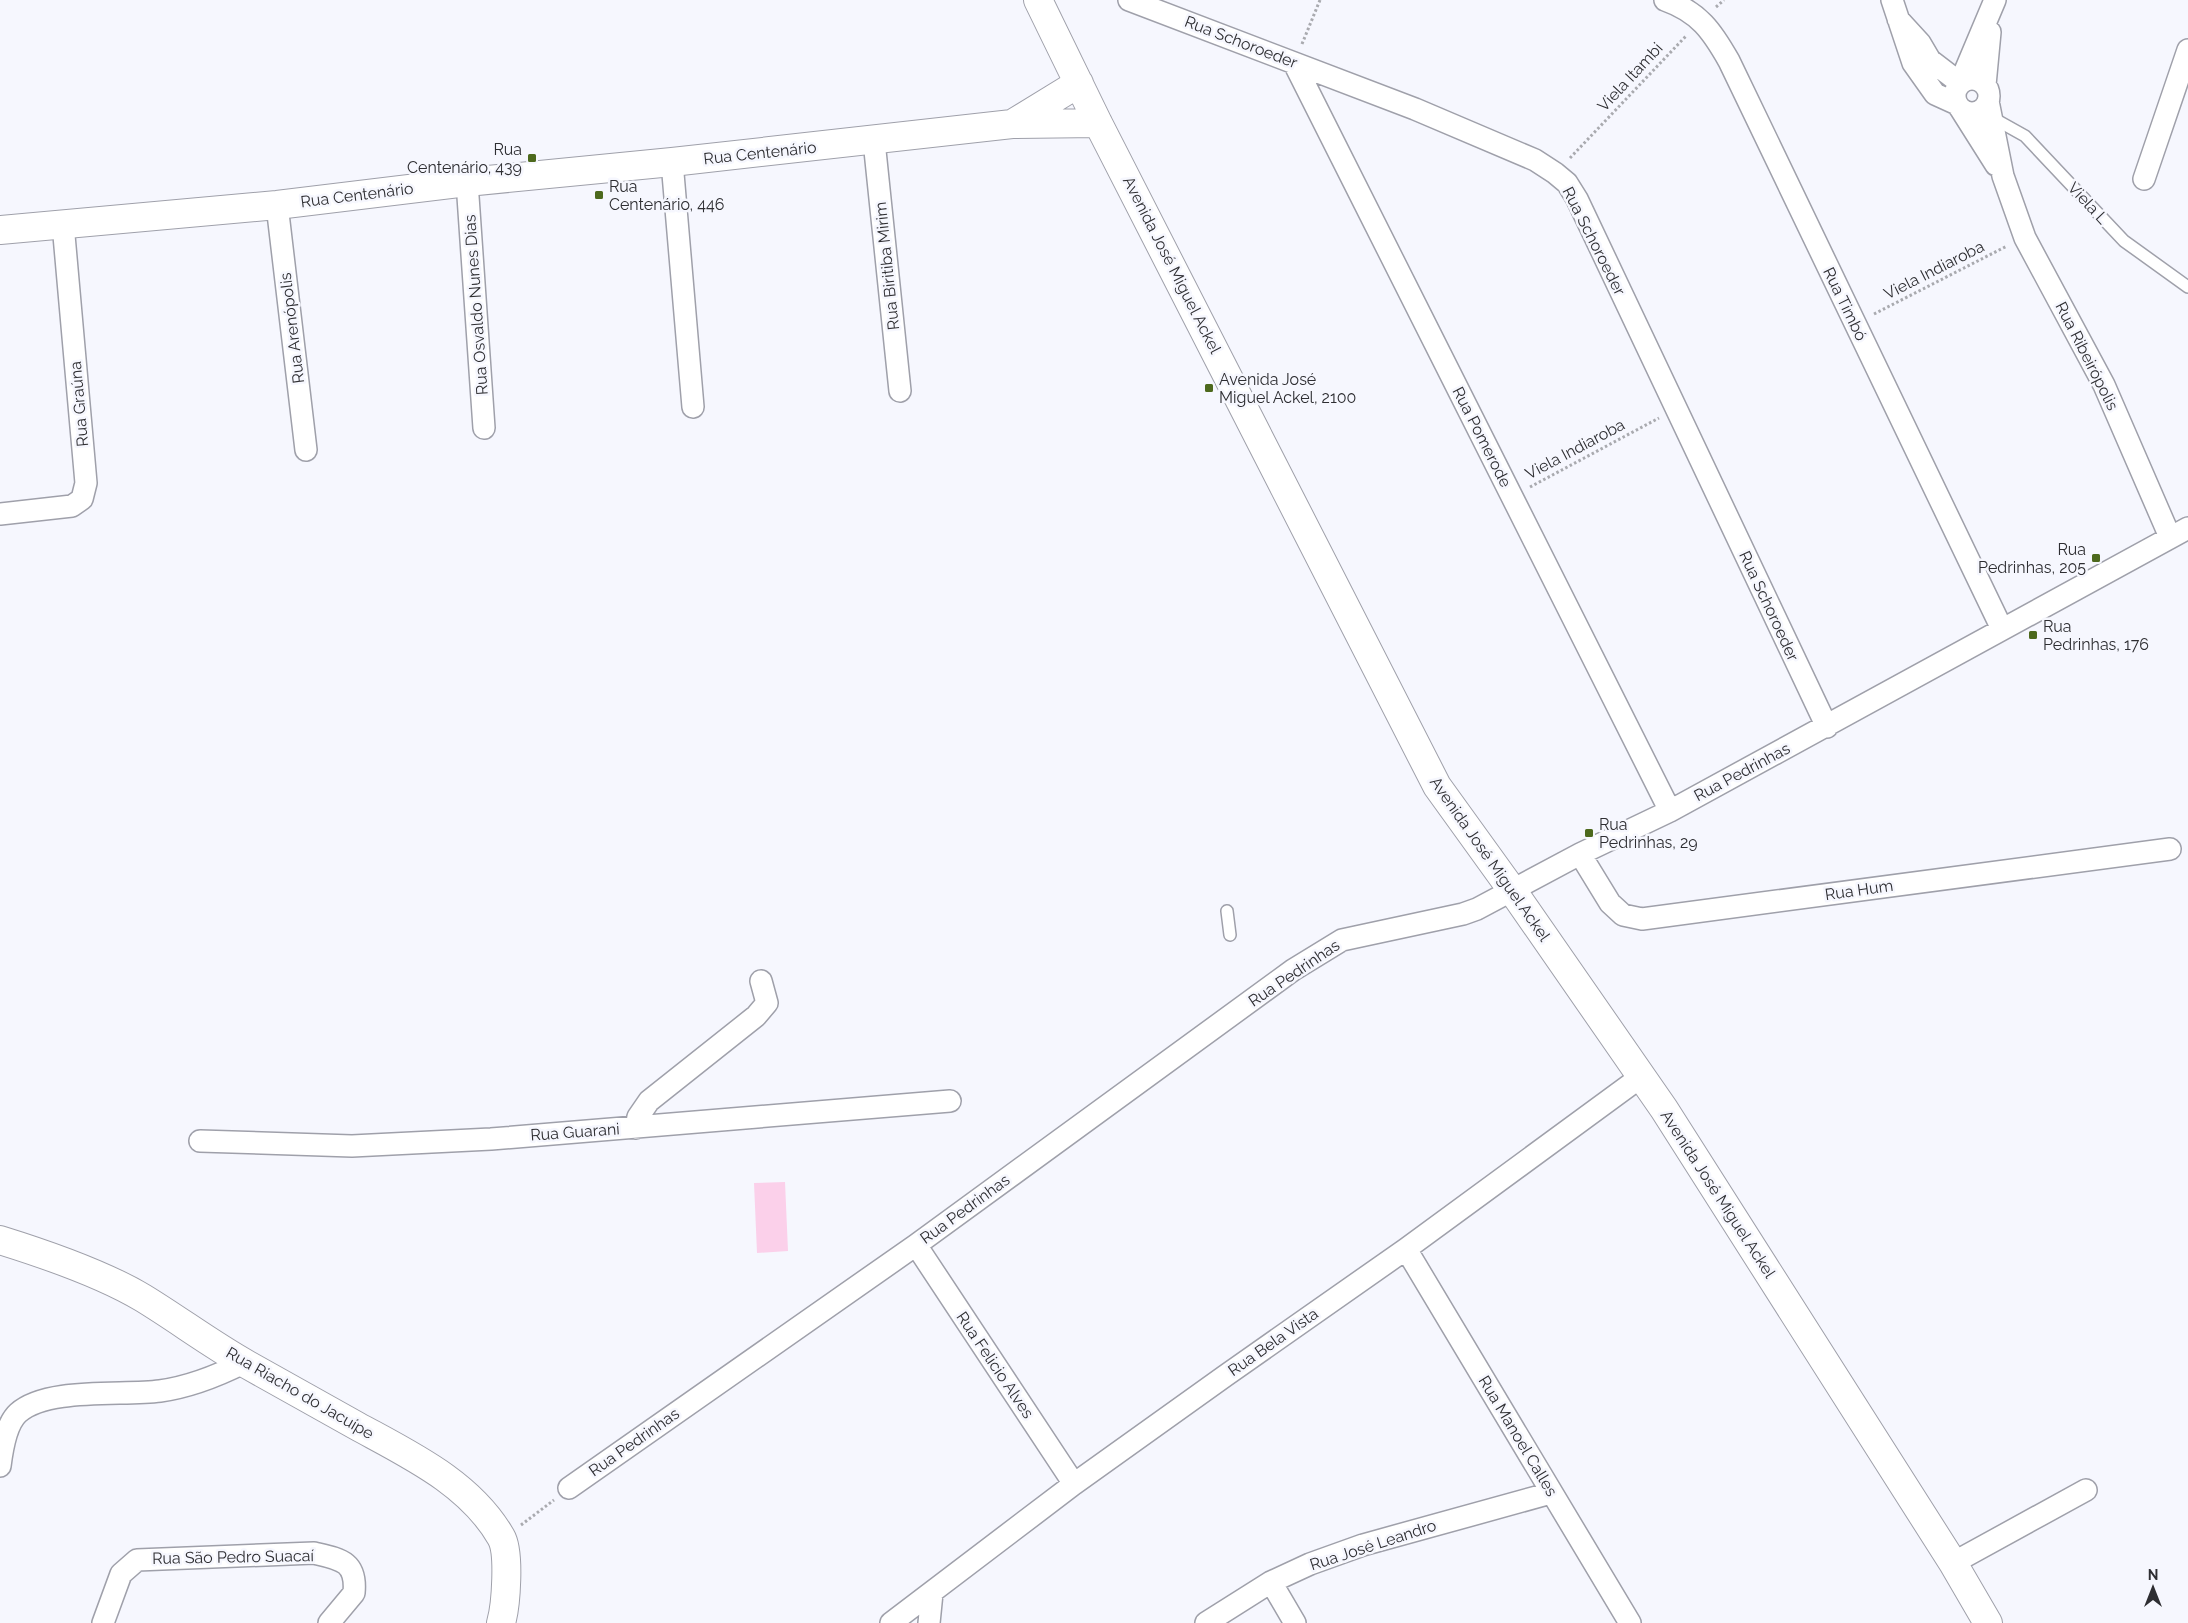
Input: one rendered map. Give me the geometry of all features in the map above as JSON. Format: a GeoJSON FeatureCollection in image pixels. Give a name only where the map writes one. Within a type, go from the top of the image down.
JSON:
{"type":"FeatureCollection","features":[{"type":"Feature","properties":{"kind":"street","name":"Avenida José Miguel Ackel"},"geometry":{"type":"LineString","coordinates":[[1038,0],[1098,123],[1436,786],[1512,890],[1642,1076],[1953,1563],[1988,1623]]}},
{"type":"Feature","properties":{"kind":"street","name":"Rua Schoroeder"},"geometry":{"type":"LineString","coordinates":[[1129,0],[1415,109],[1535,160],[1567,183],[1576,198],[1827,727]]}},
{"type":"Feature","properties":{"kind":"street","name":"Rua Timbó"},"geometry":{"type":"LineString","coordinates":[[1665,0],[1678,5],[1701,20],[1715,36],[1729,61],[2002,629]]}},
{"type":"Feature","properties":{"kind":"street"},"geometry":{"type":"LineString","coordinates":[[1959,106],[1955,93],[1993,6]]}},
{"type":"Feature","properties":{"kind":"street","name":"Rua Ribeirópolis"},"geometry":{"type":"LineString","coordinates":[[1993,6],[1988,101],[2003,176],[2025,238],[2104,385],[2179,532]]}},
{"type":"Feature","properties":{"kind":"street"},"geometry":{"type":"LineString","coordinates":[[1895,10],[1920,43],[1930,60],[1960,83]]}},
{"type":"Feature","properties":{"kind":"street"},"geometry":{"type":"LineString","coordinates":[[1895,10],[1913,63],[1935,94],[1971,113],[1985,106],[1988,101],[1976,80],[1965,80],[1960,83]]}},
{"type":"Feature","properties":{"kind":"street"},"geometry":{"type":"LineString","coordinates":[[2144,179],[2188,50]]}},
{"type":"Feature","properties":{"kind":"street","name":"Rua Pomerode"},"geometry":{"type":"LineString","coordinates":[[1294,62],[1670,811]]}},
{"type":"Feature","properties":{"kind":"street","name":"Rua Centenário"},"geometry":{"type":"LineString","coordinates":[[1012,124],[1079,83]]}},
{"type":"Feature","properties":{"kind":"street","name":"Rua Ribeirópolis"},"geometry":{"type":"LineString","coordinates":[[1959,106],[2003,176]]}},
{"type":"Feature","properties":{"kind":"street","name":"Rua Centenário"},"geometry":{"type":"LineString","coordinates":[[0,230],[277,205],[467,182],[672,162],[1012,124],[1098,123]]}},
{"type":"Feature","properties":{"kind":"street","name":"Rua Biritiba Mirim"},"geometry":{"type":"LineString","coordinates":[[874,140],[900,391]]}},
{"type":"Feature","properties":{"kind":"street"},"geometry":{"type":"LineString","coordinates":[[672,162],[693,407]]}},
{"type":"Feature","properties":{"kind":"street","name":"Rua Osvaldo Nunes Dias"},"geometry":{"type":"LineString","coordinates":[[467,182],[484,428]]}},
{"type":"Feature","properties":{"kind":"street","name":"Rua Arenópolis"},"geometry":{"type":"LineString","coordinates":[[277,205],[306,450]]}},
{"type":"Feature","properties":{"kind":"street","name":"Rua Graúna"},"geometry":{"type":"LineString","coordinates":[[0,514],[72,506],[82,499],[86,483],[62,224]]}},
{"type":"Feature","properties":{"kind":"street","name":"Rua Pedrinhas"},"geometry":{"type":"LineString","coordinates":[[569,1488],[916,1245],[1293,970],[1342,940],[1463,914],[1477,908],[1580,854],[1670,811],[1827,727],[2179,532]]}},
{"type":"Feature","properties":{"kind":"street","name":"Rua Hum"},"geometry":{"type":"LineString","coordinates":[[1580,854],[1610,903],[1623,915],[1642,918],[2170,849]]}},
{"type":"Feature","properties":{"kind":"street"},"geometry":{"type":"LineString","coordinates":[[636,1128],[638,1117],[649,1101],[756,1016],[767,1003],[761,981]]}},
{"type":"Feature","properties":{"kind":"street","name":"Rua Bela Vista"},"geometry":{"type":"LineString","coordinates":[[891,1623],[1074,1484],[1406,1249],[1642,1076]]}},
{"type":"Feature","properties":{"kind":"street","name":"Rua Guarani"},"geometry":{"type":"LineString","coordinates":[[200,1141],[352,1146],[491,1139],[950,1101]]}},
{"type":"Feature","properties":{"kind":"street","name":"Rua Riacho do Jacuípe"},"geometry":{"type":"LineString","coordinates":[[0,1240],[84,1271],[141,1297],[243,1363],[426,1464],[460,1489],[488,1518],[503,1539],[507,1580],[505,1611],[501,1623]]}},
{"type":"Feature","properties":{"kind":"street","name":"Rua Felicio Alves"},"geometry":{"type":"LineString","coordinates":[[916,1245],[1074,1484]]}},
{"type":"Feature","properties":{"kind":"street","name":"Rua Manoel Calles"},"geometry":{"type":"LineString","coordinates":[[1406,1249],[1630,1623]]}},
{"type":"Feature","properties":{"kind":"street"},"geometry":{"type":"LineString","coordinates":[[0,1466],[7,1434],[17,1414],[32,1403],[60,1397],[160,1391],[196,1383],[243,1363]]}},
{"type":"Feature","properties":{"kind":"street"},"geometry":{"type":"LineString","coordinates":[[1953,1563],[2086,1490]]}},
{"type":"Feature","properties":{"kind":"street","name":"Rua José Leandro"},"geometry":{"type":"LineString","coordinates":[[1206,1623],[1271,1582],[1310,1564],[1363,1545],[1551,1492]]}},
{"type":"Feature","properties":{"kind":"street","name":"Rua São Pedro Suacaí"},"geometry":{"type":"LineString","coordinates":[[103,1623],[121,1574],[138,1560],[314,1553],[342,1560],[354,1574],[354,1594],[329,1623]]}},
{"type":"Feature","properties":{"kind":"street"},"geometry":{"type":"LineString","coordinates":[[1271,1582],[1295,1623]]}},
{"type":"Feature","properties":{"kind":"street"},"geometry":{"type":"LineString","coordinates":[[929,1623],[932,1593]]}},
{"type":"Feature","properties":{"kind":"lane","name":"Viela L"},"geometry":{"type":"LineString","coordinates":[[1988,101],[2124,241],[2188,287]]}},
{"type":"Feature","properties":{"kind":"lane"},"geometry":{"type":"LineString","coordinates":[[1227,911],[1230,935]]}},
{"type":"Feature","properties":{"kind":"path"},"geometry":{"type":"LineString","coordinates":[[1294,62],[1320,0]]}},
{"type":"Feature","properties":{"kind":"path","name":"Viela Itambi"},"geometry":{"type":"LineString","coordinates":[[1555,173],[1701,20],[1724,0]]}},
{"type":"Feature","properties":{"kind":"path","name":"Viela Indiaroba"},"geometry":{"type":"LineString","coordinates":[[1854,324],[2025,238]]}},
{"type":"Feature","properties":{"kind":"path","name":"Viela Indiaroba"},"geometry":{"type":"LineString","coordinates":[[1512,497],[1676,409]]}},
{"type":"Feature","properties":{"kind":"path"},"geometry":{"type":"LineString","coordinates":[[503,1539],[569,1488]]}},
{"type":"Feature","properties":{"kind":"shaded area"},"geometry":{"type":"Polygon","coordinates":[[[785,1182],[788,1251],[757,1253],[754,1183],[785,1182]]]}},
{"type":"Feature","properties":{"kind":"place","name":"Rua Centenário, 439"},"geometry":{"type":"Point","coordinates":[532,158]}},
{"type":"Feature","properties":{"kind":"place","name":"Rua Centenário, 446"},"geometry":{"type":"Point","coordinates":[599,195]}},
{"type":"Feature","properties":{"kind":"place","name":"Avenida José Miguel Ackel, 2100"},"geometry":{"type":"Point","coordinates":[1209,388]}},
{"type":"Feature","properties":{"kind":"place","name":"Rua Pedrinhas, 205"},"geometry":{"type":"Point","coordinates":[2096,558]}},
{"type":"Feature","properties":{"kind":"place","name":"Rua Pedrinhas, 176"},"geometry":{"type":"Point","coordinates":[2033,635]}},
{"type":"Feature","properties":{"kind":"place","name":"Rua Pedrinhas, 29"},"geometry":{"type":"Point","coordinates":[1589,833]}}]}
